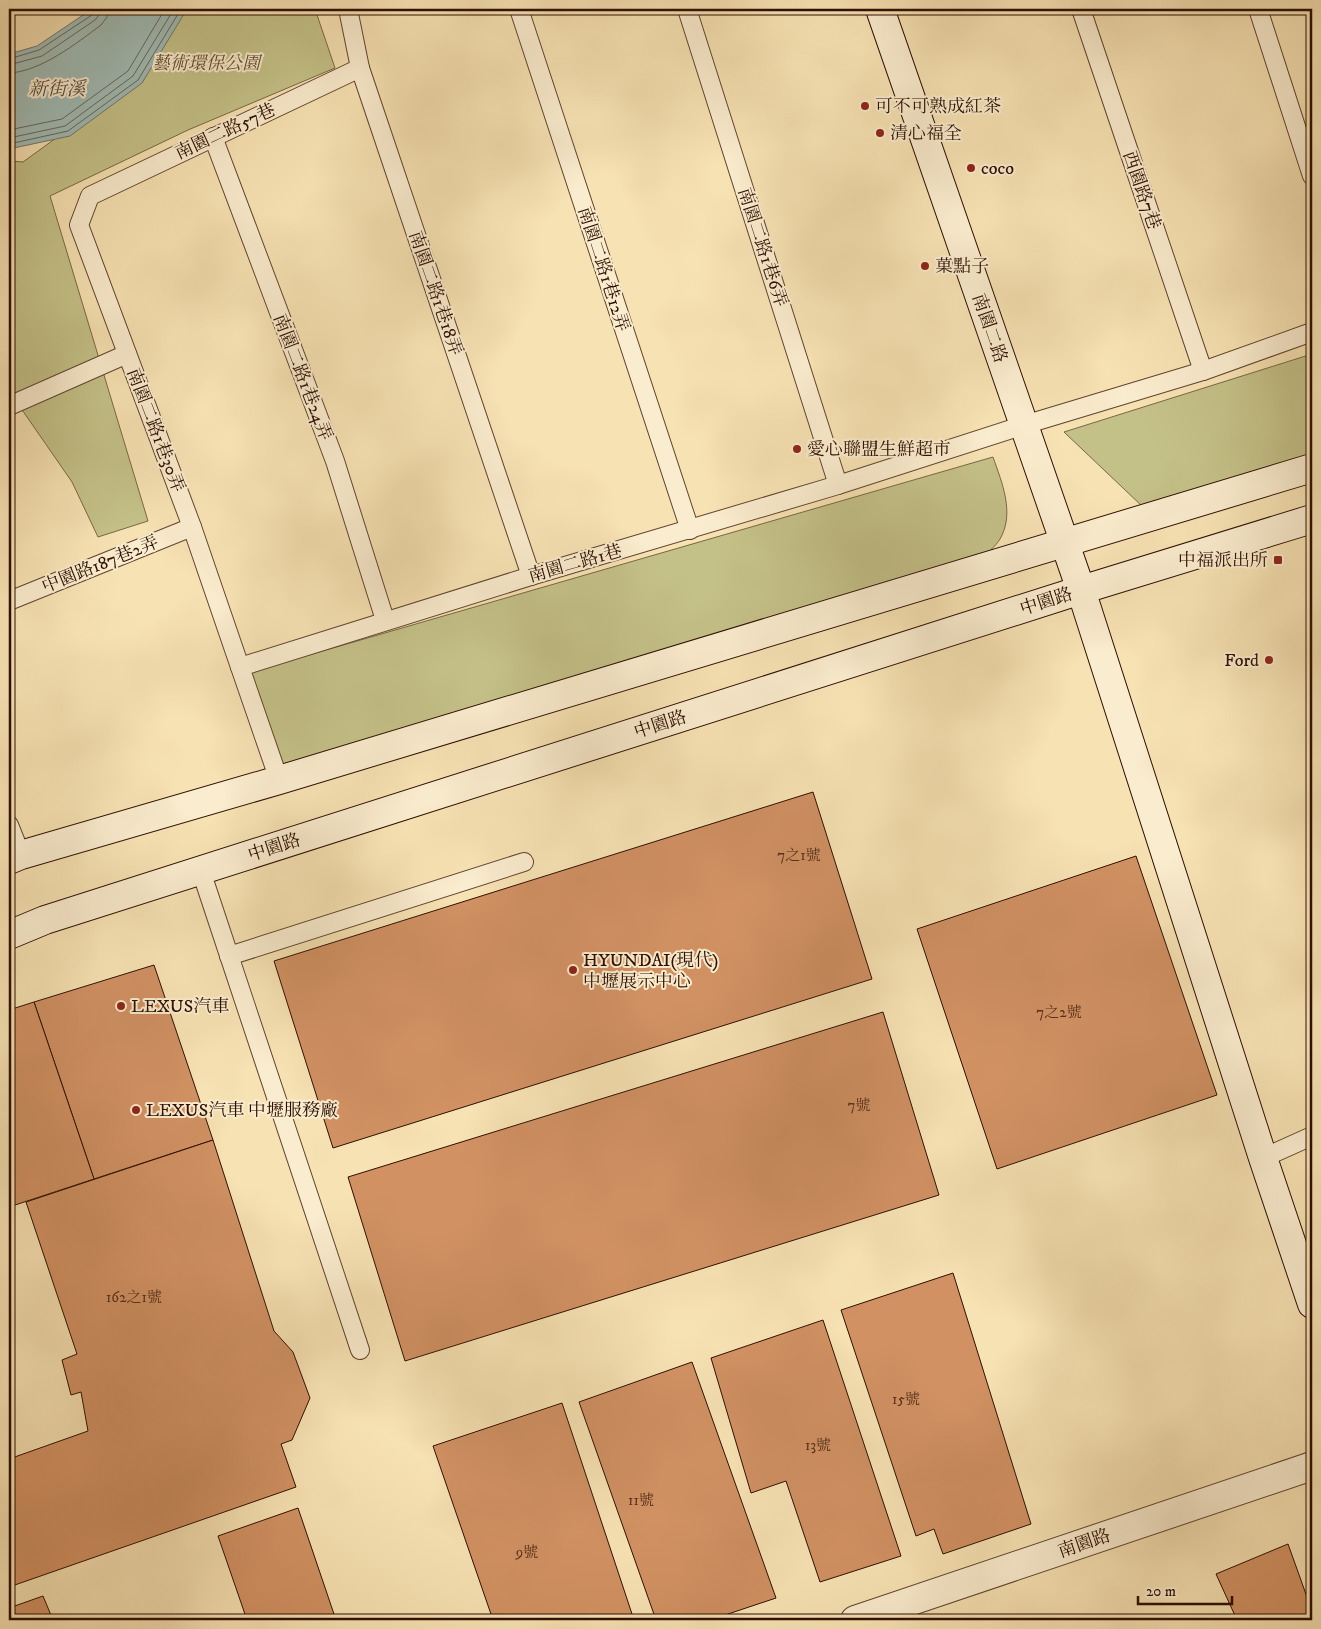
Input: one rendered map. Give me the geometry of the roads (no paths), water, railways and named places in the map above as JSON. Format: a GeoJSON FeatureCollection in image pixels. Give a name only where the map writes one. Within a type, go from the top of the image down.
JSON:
{"type":"FeatureCollection","features":[{"type":"Feature","properties":{"kind":"main road","name":"南園二路"},"geometry":{"type":"LineString","coordinates":[[880,9],[1081,590],[1263,1158],[1312,1304]]}},
{"type":"Feature","properties":{"kind":"main road"},"geometry":{"type":"LineString","coordinates":[[15,858],[1312,468]]}},
{"type":"Feature","properties":{"kind":"main road","name":"中園路"},"geometry":{"type":"LineString","coordinates":[[9,935],[45,920],[201,870],[1081,590],[1312,519]]}},
{"type":"Feature","properties":{"kind":"main road","name":"南園路"},"geometry":{"type":"LineString","coordinates":[[855,1620],[1312,1466]]}},
{"type":"Feature","properties":{"kind":"lane","name":"南園二路1巷18弄"},"geometry":{"type":"LineString","coordinates":[[348,9],[360,68],[531,576]]}},
{"type":"Feature","properties":{"kind":"lane","name":"南園二路1巷12弄"},"geometry":{"type":"LineString","coordinates":[[519,9],[690,530]]}},
{"type":"Feature","properties":{"kind":"lane","name":"南園二路1巷6弄"},"geometry":{"type":"LineString","coordinates":[[688,9],[838,485]]}},
{"type":"Feature","properties":{"kind":"lane","name":"西園路7巷"},"geometry":{"type":"LineString","coordinates":[[1081,9],[1203,371]]}},
{"type":"Feature","properties":{"kind":"lane"},"geometry":{"type":"LineString","coordinates":[[1258,9],[1312,176]]}},
{"type":"Feature","properties":{"kind":"lane","name":"南園二路57巷"},"geometry":{"type":"LineString","coordinates":[[90,196],[360,68]]}},
{"type":"Feature","properties":{"kind":"lane","name":"南園二路1巷24弄"},"geometry":{"type":"LineString","coordinates":[[213,137],[335,461],[385,620]]}},
{"type":"Feature","properties":{"kind":"lane","name":"南園二路1巷30弄"},"geometry":{"type":"LineString","coordinates":[[90,196],[79,225],[192,527],[240,667]]}},
{"type":"Feature","properties":{"kind":"lane","name":"南園二路1巷"},"geometry":{"type":"LineString","coordinates":[[240,667],[385,620],[838,485],[1024,425],[1203,371],[1312,332]]}},
{"type":"Feature","properties":{"kind":"lane"},"geometry":{"type":"LineString","coordinates":[[9,406],[127,354]]}},
{"type":"Feature","properties":{"kind":"lane","name":"中園路187巷2弄"},"geometry":{"type":"LineString","coordinates":[[9,601],[192,527]]}},
{"type":"Feature","properties":{"kind":"lane"},"geometry":{"type":"LineString","coordinates":[[240,667],[278,780]]}},
{"type":"Feature","properties":{"kind":"lane"},"geometry":{"type":"LineString","coordinates":[[9,825],[15,858]]}},
{"type":"Feature","properties":{"kind":"lane"},"geometry":{"type":"LineString","coordinates":[[229,956],[524,862]]}},
{"type":"Feature","properties":{"kind":"lane"},"geometry":{"type":"LineString","coordinates":[[201,870],[360,1350]]}},
{"type":"Feature","properties":{"kind":"lane"},"geometry":{"type":"LineString","coordinates":[[1263,1158],[1312,1136]]}},
{"type":"Feature","properties":{"kind":"water","name":"新街溪"},"geometry":{"type":"Polygon","coordinates":[[[92,9],[187,9],[142,83],[70,136],[9,149],[9,54],[37,46],[92,9]]]}},
{"type":"Feature","properties":{"kind":"place","name":"可不可熟成紅茶"},"geometry":{"type":"Point","coordinates":[865,106]}},
{"type":"Feature","properties":{"kind":"place","name":"清心福全"},"geometry":{"type":"Point","coordinates":[880,133]}},
{"type":"Feature","properties":{"kind":"place","name":"coco"},"geometry":{"type":"Point","coordinates":[971,168]}},
{"type":"Feature","properties":{"kind":"place","name":"菓點子"},"geometry":{"type":"Point","coordinates":[925,266]}},
{"type":"Feature","properties":{"kind":"place","name":"愛心聯盟生鮮超市"},"geometry":{"type":"Point","coordinates":[797,449]}},
{"type":"Feature","properties":{"kind":"place","name":"中福派出所"},"geometry":{"type":"Point","coordinates":[1278,560]}},
{"type":"Feature","properties":{"kind":"place","name":"Ford"},"geometry":{"type":"Point","coordinates":[1269,660]}},
{"type":"Feature","properties":{"kind":"place","name":"HYUNDAI(現代) 中壢展示中心"},"geometry":{"type":"Point","coordinates":[573,970]}},
{"type":"Feature","properties":{"kind":"place","name":"LEXUS汽車"},"geometry":{"type":"Point","coordinates":[121,1006]}},
{"type":"Feature","properties":{"kind":"place","name":"LEXUS汽車 中壢服務廠"},"geometry":{"type":"Point","coordinates":[136,1110]}},
{"type":"Feature","properties":{"kind":"park label","name":"藝術環保公園"},"geometry":{"type":"Point","coordinates":[206,63]}}]}
